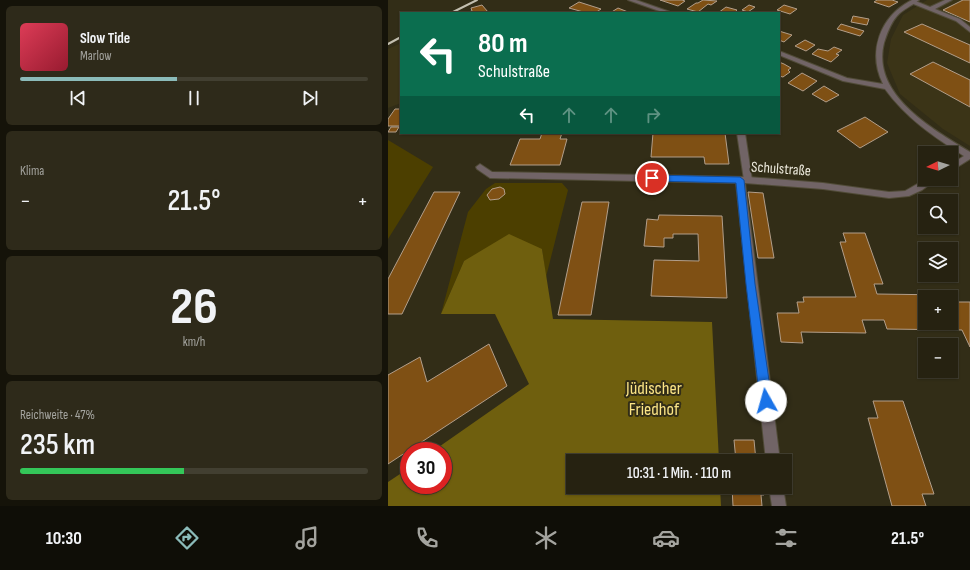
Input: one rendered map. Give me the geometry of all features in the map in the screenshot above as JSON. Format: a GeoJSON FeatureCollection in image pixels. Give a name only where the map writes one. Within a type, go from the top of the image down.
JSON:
{"type":"FeatureCollection","features":[{"type":"Feature","properties":{"kind":"street"},"geometry":{"type":"LineString","coordinates":[[632,0],[667,12]]}},
{"type":"Feature","properties":{"kind":"street"},"geometry":{"type":"LineString","coordinates":[[930,8],[949,0]]}},
{"type":"Feature","properties":{"kind":"street"},"geometry":{"type":"LineString","coordinates":[[958,163],[969,156],[924,125],[907,110],[888,87],[881,74],[879,62],[882,40],[886,26],[898,10],[915,1],[958,20],[970,30]]}},
{"type":"Feature","properties":{"kind":"street"},"geometry":{"type":"LineString","coordinates":[[780,53],[847,81],[872,86],[888,87]]}},
{"type":"Feature","properties":{"kind":"street"},"geometry":{"type":"LineString","coordinates":[[741,134],[751,284],[772,454]]}},
{"type":"Feature","properties":{"kind":"street","name":"Schulstraße"},"geometry":{"type":"LineString","coordinates":[[480,167],[490,175],[744,180],[823,186],[889,195],[906,194],[922,186]]}},
{"type":"Feature","properties":{"kind":"street"},"geometry":{"type":"LineString","coordinates":[[777,494],[779,506]]}},
{"type":"Feature","properties":{"kind":"shaded area"},"geometry":{"type":"Polygon","coordinates":[[[927,0],[970,0],[970,146],[943,129],[900,94],[887,63],[891,39],[903,15],[927,0]]]}},
{"type":"Feature","properties":{"kind":"shaded area"},"geometry":{"type":"Polygon","coordinates":[[[400,43],[400,103],[388,108],[388,49],[400,43]]]}},
{"type":"Feature","properties":{"kind":"shaded area"},"geometry":{"type":"Polygon","coordinates":[[[388,140],[433,167],[388,239],[388,140]]]}},
{"type":"Feature","properties":{"kind":"shaded area"},"geometry":{"type":"Polygon","coordinates":[[[495,183],[562,183],[568,190],[546,277],[542,249],[464,261],[441,314],[468,212],[486,189],[495,183]]]}},
{"type":"Feature","properties":{"kind":"green space","name":"Jüdischer Friedhof"},"geometry":{"type":"Polygon","coordinates":[[[509,234],[542,249],[553,319],[712,322],[719,454],[566,454],[566,494],[720,494],[721,506],[388,506],[388,482],[400,474],[400,494],[452,494],[452,442],[446,442],[529,384],[495,314],[441,314],[464,261],[509,234]]]}},
{"type":"Feature","properties":{"kind":"building"},"geometry":{"type":"Polygon","coordinates":[[[660,0],[682,0],[685,1],[678,6],[660,0]]]}},
{"type":"Feature","properties":{"kind":"building"},"geometry":{"type":"Polygon","coordinates":[[[703,0],[717,1],[711,5],[708,4],[698,12],[687,9],[696,3],[703,0]]]}},
{"type":"Feature","properties":{"kind":"building"},"geometry":{"type":"Polygon","coordinates":[[[877,0],[892,0],[898,2],[889,7],[874,2],[877,0]]]}},
{"type":"Feature","properties":{"kind":"building"},"geometry":{"type":"Polygon","coordinates":[[[963,0],[970,0],[970,22],[943,10],[963,0]]]}},
{"type":"Feature","properties":{"kind":"building"},"geometry":{"type":"Polygon","coordinates":[[[579,2],[601,9],[596,12],[583,12],[569,8],[579,2]]]}},
{"type":"Feature","properties":{"kind":"building"},"geometry":{"type":"Polygon","coordinates":[[[482,5],[488,12],[468,12],[472,11],[471,8],[482,5]]]}},
{"type":"Feature","properties":{"kind":"building"},"geometry":{"type":"Polygon","coordinates":[[[749,5],[755,7],[748,12],[742,10],[749,5]]]}},
{"type":"Feature","properties":{"kind":"building"},"geometry":{"type":"Polygon","coordinates":[[[784,5],[797,9],[790,14],[777,10],[784,5]]]}},
{"type":"Feature","properties":{"kind":"building"},"geometry":{"type":"Polygon","coordinates":[[[726,7],[737,10],[736,11],[738,12],[719,12],[726,7]]]}},
{"type":"Feature","properties":{"kind":"building"},"geometry":{"type":"Polygon","coordinates":[[[618,8],[628,12],[612,12],[618,8]]]}},
{"type":"Feature","properties":{"kind":"building"},"geometry":{"type":"Polygon","coordinates":[[[853,16],[869,19],[867,25],[851,22],[853,16]]]}},
{"type":"Feature","properties":{"kind":"building"},"geometry":{"type":"Polygon","coordinates":[[[841,24],[864,31],[860,36],[837,29],[841,24]]]}},
{"type":"Feature","properties":{"kind":"building"},"geometry":{"type":"Polygon","coordinates":[[[922,24],[970,45],[970,63],[904,32],[922,24]]]}},
{"type":"Feature","properties":{"kind":"building"},"geometry":{"type":"Polygon","coordinates":[[[780,31],[792,35],[784,42],[780,40],[780,31]]]}},
{"type":"Feature","properties":{"kind":"building"},"geometry":{"type":"Polygon","coordinates":[[[805,40],[815,45],[806,51],[795,46],[805,40]]]}},
{"type":"Feature","properties":{"kind":"building"},"geometry":{"type":"Polygon","coordinates":[[[834,47],[842,50],[836,54],[839,55],[831,62],[812,54],[818,49],[828,51],[834,47]]]}},
{"type":"Feature","properties":{"kind":"building"},"geometry":{"type":"Polygon","coordinates":[[[780,62],[791,68],[788,70],[790,72],[783,77],[780,76],[780,62]]]}},
{"type":"Feature","properties":{"kind":"building"},"geometry":{"type":"Polygon","coordinates":[[[933,62],[970,80],[970,107],[910,74],[933,62]]]}},
{"type":"Feature","properties":{"kind":"building"},"geometry":{"type":"Polygon","coordinates":[[[802,73],[817,81],[803,91],[788,83],[802,73]]]}},
{"type":"Feature","properties":{"kind":"building"},"geometry":{"type":"Polygon","coordinates":[[[824,86],[839,95],[826,102],[812,94],[824,86]]]}},
{"type":"Feature","properties":{"kind":"building"},"geometry":{"type":"Polygon","coordinates":[[[395,109],[400,109],[400,126],[388,126],[388,119],[395,109]]]}},
{"type":"Feature","properties":{"kind":"building"},"geometry":{"type":"Polygon","coordinates":[[[865,117],[888,132],[860,148],[837,131],[865,117]]]}},
{"type":"Feature","properties":{"kind":"building"},"geometry":{"type":"Polygon","coordinates":[[[391,127],[399,127],[396,132],[388,132],[391,127]]]}},
{"type":"Feature","properties":{"kind":"building"},"geometry":{"type":"Polygon","coordinates":[[[542,134],[562,134],[560,139],[567,139],[560,165],[510,165],[520,139],[540,139],[542,134]]]}},
{"type":"Feature","properties":{"kind":"building"},"geometry":{"type":"Polygon","coordinates":[[[653,134],[725,134],[729,164],[705,164],[704,157],[651,157],[653,134]]]}},
{"type":"Feature","properties":{"kind":"building"},"geometry":{"type":"Polygon","coordinates":[[[500,187],[504,189],[505,194],[499,199],[490,200],[487,195],[492,189],[500,187]]]}},
{"type":"Feature","properties":{"kind":"building"},"geometry":{"type":"Polygon","coordinates":[[[434,192],[460,192],[402,314],[388,314],[388,279],[434,192]]]}},
{"type":"Feature","properties":{"kind":"building"},"geometry":{"type":"Polygon","coordinates":[[[748,192],[763,193],[774,258],[758,258],[748,192]]]}},
{"type":"Feature","properties":{"kind":"building"},"geometry":{"type":"Polygon","coordinates":[[[582,202],[609,202],[591,315],[558,315],[582,202]]]}},
{"type":"Feature","properties":{"kind":"building"},"geometry":{"type":"Polygon","coordinates":[[[659,215],[722,216],[727,298],[651,296],[654,260],[699,261],[698,234],[673,234],[673,238],[664,238],[664,247],[644,246],[647,219],[658,220],[659,215]]]}},
{"type":"Feature","properties":{"kind":"building"},"geometry":{"type":"Polygon","coordinates":[[[843,233],[865,233],[883,284],[874,284],[877,294],[918,295],[918,329],[887,329],[884,320],[862,320],[866,333],[801,332],[803,343],[781,342],[777,313],[799,313],[797,302],[804,302],[803,297],[856,297],[840,242],[846,242],[843,233]]]}},
{"type":"Feature","properties":{"kind":"building"},"geometry":{"type":"Polygon","coordinates":[[[958,302],[970,302],[970,347],[962,330],[958,330],[958,302]]]}},
{"type":"Feature","properties":{"kind":"building"},"geometry":{"type":"Polygon","coordinates":[[[489,344],[507,386],[422,442],[400,442],[400,456],[388,464],[388,375],[420,357],[427,382],[489,344]]]}},
{"type":"Feature","properties":{"kind":"building"},"geometry":{"type":"Polygon","coordinates":[[[873,401],[903,401],[934,494],[922,494],[926,506],[892,506],[868,418],[878,418],[873,401]]]}},
{"type":"Feature","properties":{"kind":"building"},"geometry":{"type":"Polygon","coordinates":[[[734,440],[754,440],[755,454],[735,454],[734,440]]]}},
{"type":"Feature","properties":{"kind":"building"},"geometry":{"type":"Polygon","coordinates":[[[732,494],[764,494],[761,495],[762,506],[733,506],[732,494]]]}},
{"type":"Feature","properties":{"kind":"railway"},"geometry":{"type":"LineString","coordinates":[[453,12],[477,0]]}},
{"type":"Feature","properties":{"kind":"railway"},"geometry":{"type":"LineString","coordinates":[[388,44],[400,38]]}},
{"type":"Feature","properties":{"kind":"route"},"geometry":{"type":"LineString","coordinates":[[652,178],[740,180],[751,284],[766,401]]}}]}
